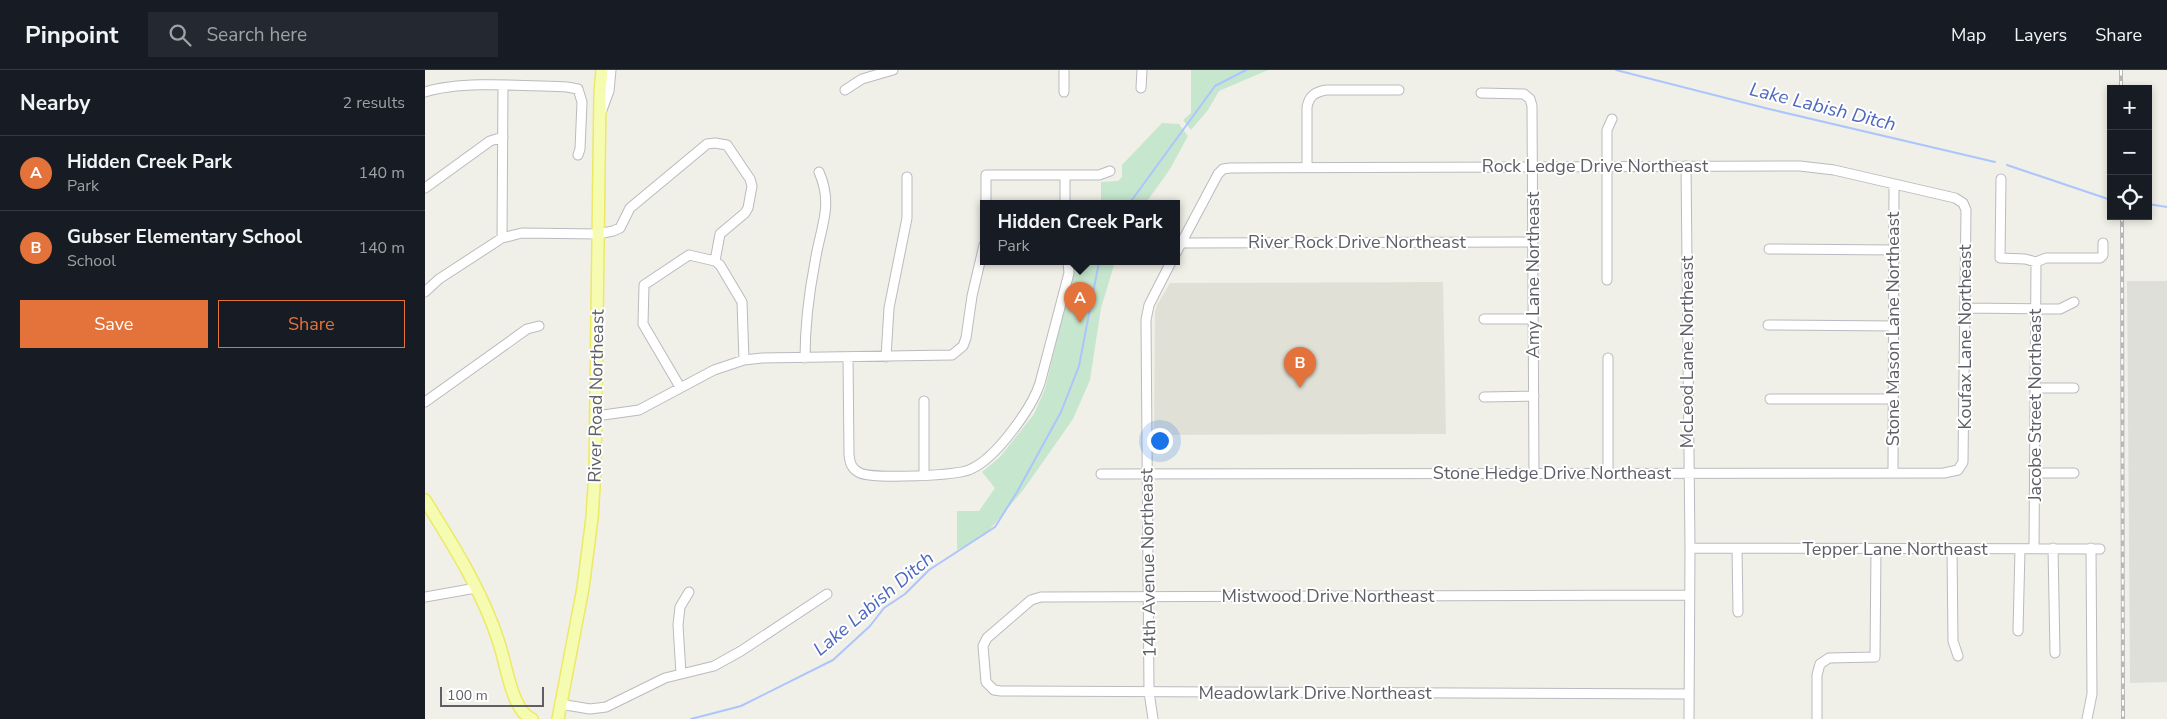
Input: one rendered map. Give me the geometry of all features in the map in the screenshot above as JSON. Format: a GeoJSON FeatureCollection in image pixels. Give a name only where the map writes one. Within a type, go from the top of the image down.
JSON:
{"type":"FeatureCollection","features":[{"type":"Feature","properties":{"kind":"main road","name":"River Road Northeast"},"geometry":{"type":"LineString","coordinates":[[557,719],[583,588],[592,518],[596,416],[602,70]]}},
{"type":"Feature","properties":{"kind":"main road"},"geometry":{"type":"LineString","coordinates":[[425,500],[454,546],[476,588],[499,642],[516,701],[525,715],[532,719]]}},
{"type":"Feature","properties":{"kind":"main road"},"geometry":{"type":"LineString","coordinates":[[516,701],[515,712],[519,719]]}},
{"type":"Feature","properties":{"kind":"street"},"geometry":{"type":"LineString","coordinates":[[600,115],[609,91],[611,70]]}},
{"type":"Feature","properties":{"kind":"street"},"geometry":{"type":"LineString","coordinates":[[845,90],[862,79],[893,70]]}},
{"type":"Feature","properties":{"kind":"street"},"geometry":{"type":"LineString","coordinates":[[1064,92],[1065,70]]}},
{"type":"Feature","properties":{"kind":"street"},"geometry":{"type":"LineString","coordinates":[[1141,88],[1142,70]]}},
{"type":"Feature","properties":{"kind":"street"},"geometry":{"type":"LineString","coordinates":[[502,238],[503,86]]}},
{"type":"Feature","properties":{"kind":"street"},"geometry":{"type":"LineString","coordinates":[[425,92],[445,87],[567,86],[578,89],[582,102],[580,149],[578,155]]}},
{"type":"Feature","properties":{"kind":"street"},"geometry":{"type":"LineString","coordinates":[[1307,167],[1307,107],[1308,101],[1315,94],[1326,90],[1399,90]]}},
{"type":"Feature","properties":{"kind":"street","name":"Amy Lane Northeast"},"geometry":{"type":"LineString","coordinates":[[1481,93],[1520,93],[1527,95],[1532,106],[1534,473]]}},
{"type":"Feature","properties":{"kind":"street"},"geometry":{"type":"LineString","coordinates":[[1607,280],[1607,130],[1612,119]]}},
{"type":"Feature","properties":{"kind":"street"},"geometry":{"type":"LineString","coordinates":[[425,188],[490,141],[503,137]]}},
{"type":"Feature","properties":{"kind":"street"},"geometry":{"type":"LineString","coordinates":[[425,292],[439,278],[502,238],[522,233],[606,234],[620,228],[630,208],[707,144],[715,143],[727,145],[750,179],[751,186],[745,213],[720,234],[715,261]]}},
{"type":"Feature","properties":{"kind":"street","name":"Rock Ledge Drive Northeast"},"geometry":{"type":"LineString","coordinates":[[1181,243],[1223,169],[1532,166],[1814,167],[1955,198],[1963,203]]}},
{"type":"Feature","properties":{"kind":"street","name":"McLeod Lane Northeast"},"geometry":{"type":"LineString","coordinates":[[1686,166],[1690,548],[1689,719]]}},
{"type":"Feature","properties":{"kind":"street"},"geometry":{"type":"LineString","coordinates":[[986,200],[986,175],[1099,175],[1111,171]]}},
{"type":"Feature","properties":{"kind":"street"},"geometry":{"type":"LineString","coordinates":[[805,358],[805,337],[813,273],[826,216],[826,187],[819,172]]}},
{"type":"Feature","properties":{"kind":"street"},"geometry":{"type":"LineString","coordinates":[[1065,175],[1065,200]]}},
{"type":"Feature","properties":{"kind":"street"},"geometry":{"type":"LineString","coordinates":[[886,357],[889,308],[907,218],[907,177]]}},
{"type":"Feature","properties":{"kind":"street"},"geometry":{"type":"LineString","coordinates":[[2001,179],[2000,258],[2025,259],[2036,262],[2047,258],[2100,258],[2103,255],[2103,243]]}},
{"type":"Feature","properties":{"kind":"street","name":"Stone Mason Lane Northeast"},"geometry":{"type":"LineString","coordinates":[[1893,473],[1894,184]]}},
{"type":"Feature","properties":{"kind":"street","name":"Koufax Lane Northeast"},"geometry":{"type":"LineString","coordinates":[[1958,470],[1964,458],[1966,210],[1963,203]]}},
{"type":"Feature","properties":{"kind":"street","name":"River Rock Drive Northeast"},"geometry":{"type":"LineString","coordinates":[[1181,243],[1533,242]]}},
{"type":"Feature","properties":{"kind":"street"},"geometry":{"type":"LineString","coordinates":[[1769,249],[1893,250]]}},
{"type":"Feature","properties":{"kind":"street"},"geometry":{"type":"LineString","coordinates":[[681,387],[643,324],[644,285],[689,255],[715,261],[742,302],[744,360]]}},
{"type":"Feature","properties":{"kind":"street"},"geometry":{"type":"LineString","coordinates":[[596,416],[639,410],[714,370],[744,360],[761,358],[952,355],[963,346],[966,338],[975,279],[980,260]]}},
{"type":"Feature","properties":{"kind":"street","name":"Jacobe Street Northeast"},"geometry":{"type":"LineString","coordinates":[[2035,548],[2036,262]]}},
{"type":"Feature","properties":{"kind":"street"},"geometry":{"type":"LineString","coordinates":[[848,357],[849,455],[853,469],[870,475],[952,474],[971,469],[989,456],[1024,416],[1034,401],[1041,384],[1069,273],[1069,265]]}},
{"type":"Feature","properties":{"kind":"street","name":"14th Avenue Northeast"},"geometry":{"type":"LineString","coordinates":[[1153,719],[1149,692],[1146,474],[1147,313],[1151,300],[1169,265]]}},
{"type":"Feature","properties":{"kind":"street"},"geometry":{"type":"LineString","coordinates":[[1965,308],[2060,309],[2075,302]]}},
{"type":"Feature","properties":{"kind":"street"},"geometry":{"type":"LineString","coordinates":[[1484,319],[1533,319]]}},
{"type":"Feature","properties":{"kind":"street"},"geometry":{"type":"LineString","coordinates":[[1769,325],[1893,326]]}},
{"type":"Feature","properties":{"kind":"street"},"geometry":{"type":"LineString","coordinates":[[425,402],[527,329],[539,326]]}},
{"type":"Feature","properties":{"kind":"street"},"geometry":{"type":"LineString","coordinates":[[1608,358],[1608,473]]}},
{"type":"Feature","properties":{"kind":"street"},"geometry":{"type":"LineString","coordinates":[[2035,388],[2074,388]]}},
{"type":"Feature","properties":{"kind":"street"},"geometry":{"type":"LineString","coordinates":[[1484,396],[1534,396]]}},
{"type":"Feature","properties":{"kind":"street"},"geometry":{"type":"LineString","coordinates":[[1770,398],[1893,399]]}},
{"type":"Feature","properties":{"kind":"street"},"geometry":{"type":"LineString","coordinates":[[924,401],[924,474]]}},
{"type":"Feature","properties":{"kind":"street","name":"Stone Hedge Drive Northeast"},"geometry":{"type":"LineString","coordinates":[[1101,474],[1944,473],[1958,470]]}},
{"type":"Feature","properties":{"kind":"street"},"geometry":{"type":"LineString","coordinates":[[2035,473],[2074,473]]}},
{"type":"Feature","properties":{"kind":"street","name":"Tepper Lane Northeast"},"geometry":{"type":"LineString","coordinates":[[1690,548],[2095,548],[2092,694],[2087,719]]}},
{"type":"Feature","properties":{"kind":"street"},"geometry":{"type":"LineString","coordinates":[[1737,548],[1738,612]]}},
{"type":"Feature","properties":{"kind":"street"},"geometry":{"type":"LineString","coordinates":[[2053,548],[2055,653]]}},
{"type":"Feature","properties":{"kind":"street"},"geometry":{"type":"LineString","coordinates":[[1817,719],[1817,675],[1820,664],[1829,658],[1875,658],[1876,549]]}},
{"type":"Feature","properties":{"kind":"street"},"geometry":{"type":"LineString","coordinates":[[1952,549],[1953,641],[1958,656]]}},
{"type":"Feature","properties":{"kind":"street"},"geometry":{"type":"LineString","coordinates":[[2018,631],[2020,549]]}},
{"type":"Feature","properties":{"kind":"street"},"geometry":{"type":"LineString","coordinates":[[425,598],[476,588]]}},
{"type":"Feature","properties":{"kind":"street"},"geometry":{"type":"LineString","coordinates":[[681,674],[678,625],[680,607],[689,592]]}},
{"type":"Feature","properties":{"kind":"street"},"geometry":{"type":"LineString","coordinates":[[560,704],[591,709],[606,707],[625,699],[655,682],[681,674],[706,670],[725,661],[827,594]]}},
{"type":"Feature","properties":{"kind":"street","name":"Mistwood Drive Northeast"},"geometry":{"type":"LineString","coordinates":[[984,641],[1036,597],[1689,596]]}},
{"type":"Feature","properties":{"kind":"street","name":"Meadowlark Drive Northeast"},"geometry":{"type":"LineString","coordinates":[[984,641],[985,677],[989,686],[994,690],[1689,694]]}},
{"type":"Feature","properties":{"kind":"shaded area"},"geometry":{"type":"Polygon","coordinates":[[[2127,281],[2167,281],[2167,682],[2130,683],[2127,281]]]}},
{"type":"Feature","properties":{"kind":"shaded area"},"geometry":{"type":"Polygon","coordinates":[[[1443,282],[1446,434],[1154,435],[1155,312],[1170,283],[1443,282]]]}},
{"type":"Feature","properties":{"kind":"green space"},"geometry":{"type":"Polygon","coordinates":[[[1191,70],[1268,70],[1219,91],[1208,110],[1191,130],[1183,120],[1191,113],[1191,70]]]}},
{"type":"Feature","properties":{"kind":"green space"},"geometry":{"type":"Polygon","coordinates":[[[1162,123],[1179,124],[1188,136],[1170,169],[1148,200],[1101,200],[1101,182],[1118,181],[1122,177],[1122,165],[1162,123]]]}},
{"type":"Feature","properties":{"kind":"green space"},"geometry":{"type":"Polygon","coordinates":[[[1074,265],[1114,265],[1101,308],[1090,380],[1073,419],[1024,489],[985,535],[957,550],[957,511],[979,511],[995,488],[982,472],[1000,457],[1034,414],[1045,389],[1074,265]]]}},
{"type":"Feature","properties":{"kind":"waterway","name":"Lake Labish Ditch"},"geometry":{"type":"LineString","coordinates":[[1132,200],[1215,86],[1246,70]]}},
{"type":"Feature","properties":{"kind":"waterway","name":"Lake Labish Ditch"},"geometry":{"type":"LineString","coordinates":[[1616,70],[1769,109],[1995,162]]}},
{"type":"Feature","properties":{"kind":"waterway","name":"Lake Labish Ditch"},"geometry":{"type":"LineString","coordinates":[[2007,165],[2107,199]]}},
{"type":"Feature","properties":{"kind":"waterway","name":"Lake Labish Ditch"},"geometry":{"type":"LineString","coordinates":[[2152,205],[2167,207]]}},
{"type":"Feature","properties":{"kind":"waterway","name":"Lake Labish Ditch"},"geometry":{"type":"LineString","coordinates":[[691,719],[741,706],[833,660],[870,626],[884,608],[905,594],[929,570],[995,527],[1017,492],[1061,412],[1079,366],[1098,265]]}},
{"type":"Feature","properties":{"kind":"railway"},"geometry":{"type":"LineString","coordinates":[[2121,70],[2121,85]]}},
{"type":"Feature","properties":{"kind":"railway"},"geometry":{"type":"LineString","coordinates":[[2122,220],[2123,719]]}},
{"type":"Feature","properties":{"kind":"place","name":"Hidden Creek Park"},"geometry":{"type":"Point","coordinates":[1080,323]}},
{"type":"Feature","properties":{"kind":"place","name":"Gubser Elementary School"},"geometry":{"type":"Point","coordinates":[1300,388]}}]}
